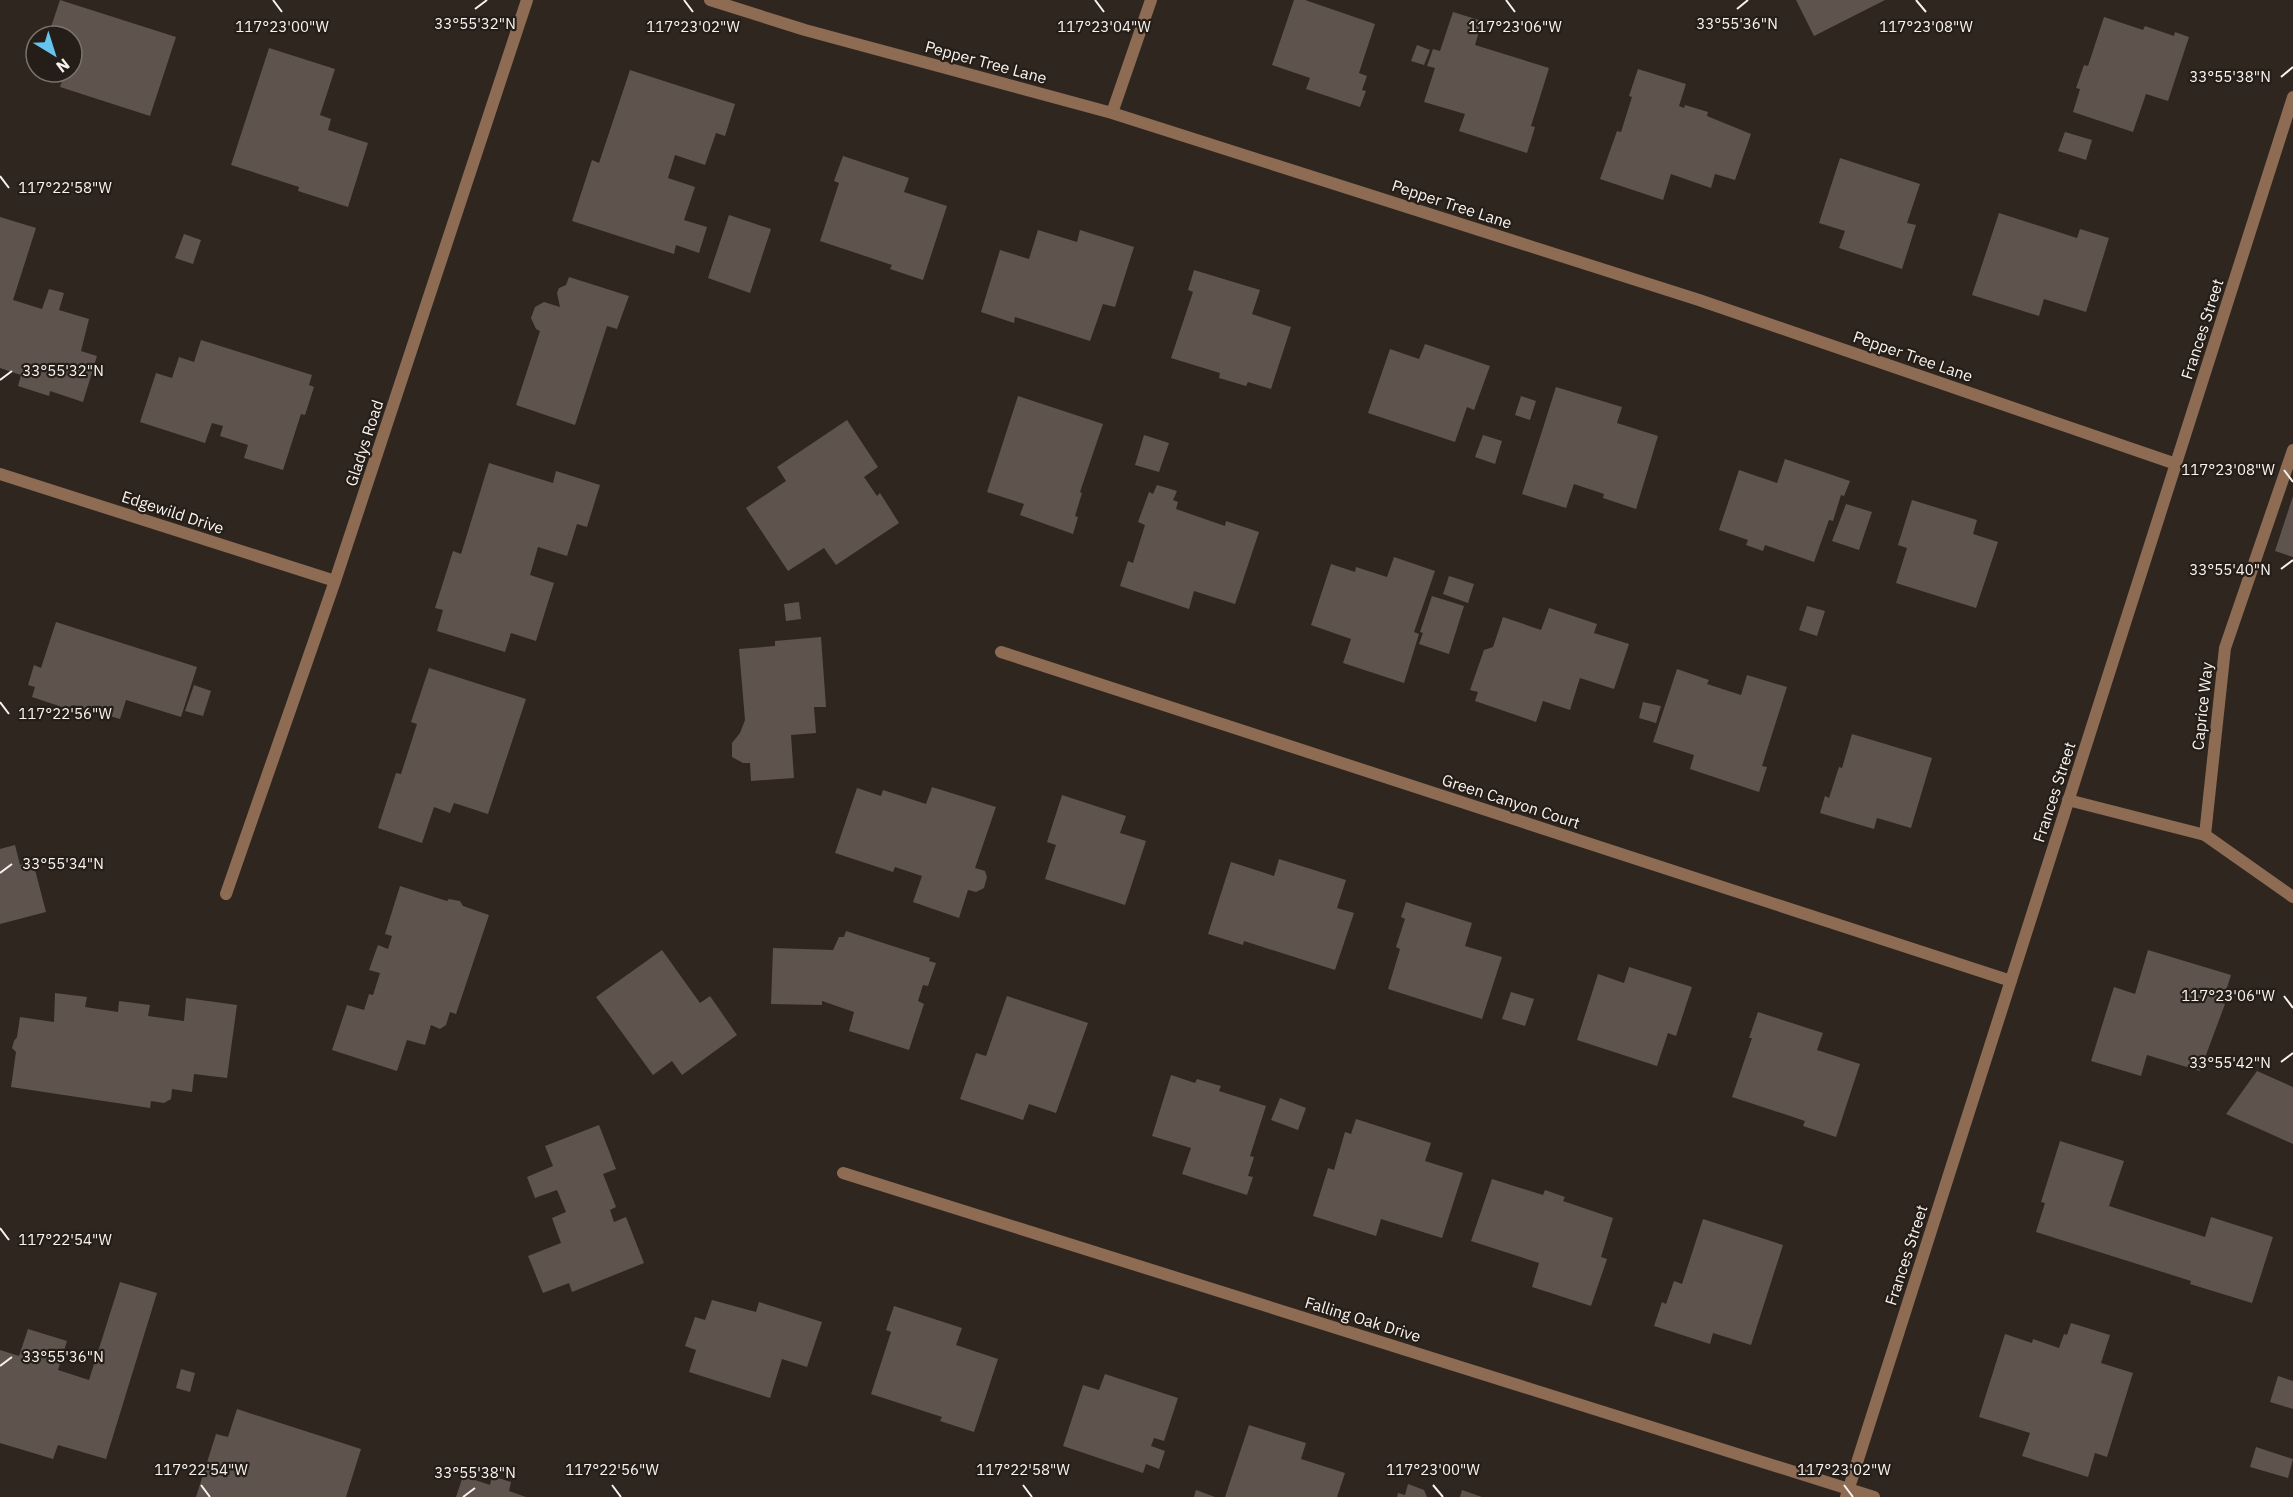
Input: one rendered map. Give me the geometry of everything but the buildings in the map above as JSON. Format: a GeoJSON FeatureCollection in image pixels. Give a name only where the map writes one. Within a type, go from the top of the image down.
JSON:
{"type":"FeatureCollection","features":[{"type":"Feature","properties":{"kind":"street","name":"Gladys Road"},"geometry":{"type":"LineString","coordinates":[[226,894],[335,581],[527,0]]}},
{"type":"Feature","properties":{"kind":"street","name":"Pepper Tree Lane"},"geometry":{"type":"LineString","coordinates":[[710,0],[805,30],[1112,113],[1699,300],[2176,464]]}},
{"type":"Feature","properties":{"kind":"street"},"geometry":{"type":"LineString","coordinates":[[1112,113],[1150,0]]}},
{"type":"Feature","properties":{"kind":"street","name":"Frances Street"},"geometry":{"type":"LineString","coordinates":[[1848,1493],[2293,97]]}},
{"type":"Feature","properties":{"kind":"street","name":"Caprice Way"},"geometry":{"type":"LineString","coordinates":[[2205,835],[2225,648],[2293,450]]}},
{"type":"Feature","properties":{"kind":"street","name":"Edgewild Drive"},"geometry":{"type":"LineString","coordinates":[[0,474],[335,581]]}},
{"type":"Feature","properties":{"kind":"street","name":"Green Canyon Court"},"geometry":{"type":"LineString","coordinates":[[1001,652],[2011,981]]}},
{"type":"Feature","properties":{"kind":"street"},"geometry":{"type":"LineString","coordinates":[[2068,800],[2205,835],[2293,897]]}},
{"type":"Feature","properties":{"kind":"street","name":"Falling Oak Drive"},"geometry":{"type":"LineString","coordinates":[[843,1173],[1848,1493],[1874,1497]]}}]}
